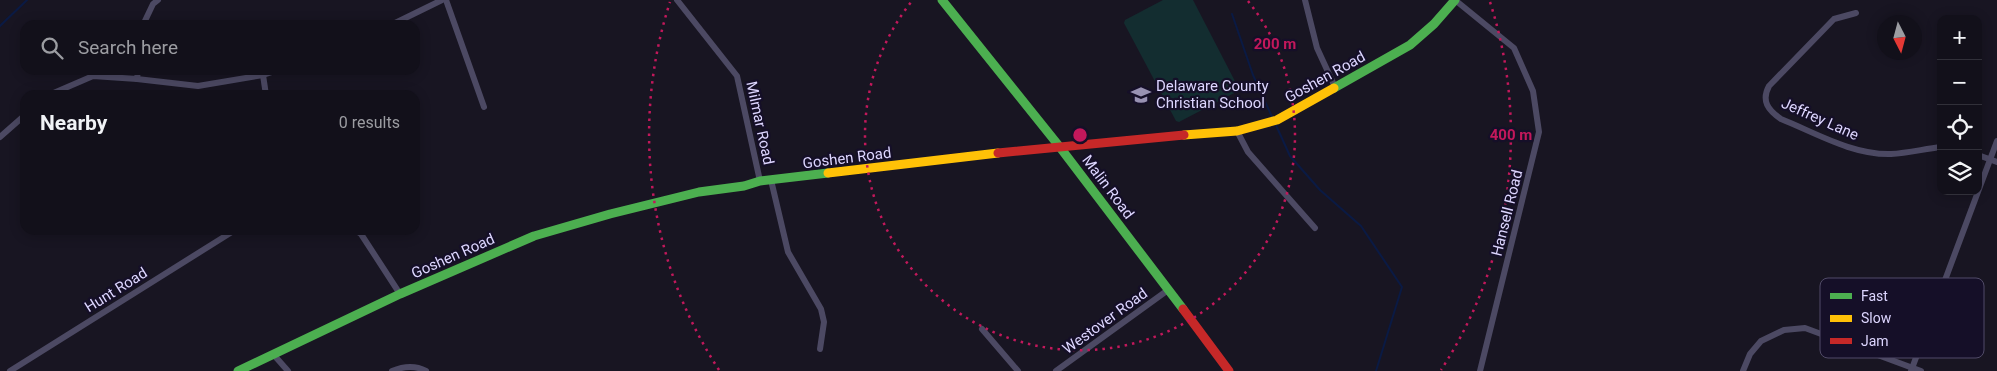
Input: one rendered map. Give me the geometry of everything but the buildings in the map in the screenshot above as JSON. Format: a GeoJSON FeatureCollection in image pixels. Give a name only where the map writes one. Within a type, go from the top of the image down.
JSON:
{"type":"FeatureCollection","features":[{"type":"Feature","properties":{"kind":"street"},"geometry":{"type":"LineString","coordinates":[[145,20],[153,4],[158,0]]}},
{"type":"Feature","properties":{"kind":"street"},"geometry":{"type":"LineString","coordinates":[[402,20],[444,0],[484,107]]}},
{"type":"Feature","properties":{"kind":"street","name":"Milmar Road"},"geometry":{"type":"LineString","coordinates":[[676,0],[737,76],[760,182]]}},
{"type":"Feature","properties":{"kind":"street","name":"Malin Road"},"geometry":{"type":"LineString","coordinates":[[942,0],[1059,146],[1198,327],[1228,371]]}},
{"type":"Feature","properties":{"kind":"street"},"geometry":{"type":"LineString","coordinates":[[1305,0],[1317,48],[1335,87]]}},
{"type":"Feature","properties":{"kind":"street","name":"Goshen Road"},"geometry":{"type":"LineString","coordinates":[[238,371],[400,294],[534,236],[610,214],[698,192],[744,186],[771,180],[1059,146],[1237,131],[1275,121],[1410,45],[1434,24],[1455,0]]}},
{"type":"Feature","properties":{"kind":"street","name":"Hansell Road"},"geometry":{"type":"LineString","coordinates":[[1455,0],[1514,48],[1532,91],[1539,132],[1480,371]]}},
{"type":"Feature","properties":{"kind":"street","name":"Jeffrey Lane"},"geometry":{"type":"LineString","coordinates":[[1856,13],[1834,19],[1769,86],[1765,101],[1767,107],[1781,119],[1842,145],[1866,152],[1901,153],[1937,148]]}},
{"type":"Feature","properties":{"kind":"street"},"geometry":{"type":"LineString","coordinates":[[136,79],[137,75]]}},
{"type":"Feature","properties":{"kind":"street"},"geometry":{"type":"LineString","coordinates":[[61,90],[94,76],[198,86],[263,75],[265,90]]}},
{"type":"Feature","properties":{"kind":"street"},"geometry":{"type":"LineString","coordinates":[[0,137],[20,119]]}},
{"type":"Feature","properties":{"kind":"street"},"geometry":{"type":"LineString","coordinates":[[1237,131],[1248,152],[1315,228]]}},
{"type":"Feature","properties":{"kind":"street"},"geometry":{"type":"LineString","coordinates":[[1948,278],[1994,160],[1997,141]]}},
{"type":"Feature","properties":{"kind":"street"},"geometry":{"type":"LineString","coordinates":[[1982,156],[1994,160]]}},
{"type":"Feature","properties":{"kind":"street"},"geometry":{"type":"LineString","coordinates":[[771,180],[788,252],[821,309],[824,322],[820,349]]}},
{"type":"Feature","properties":{"kind":"street","name":"Hunt Road"},"geometry":{"type":"LineString","coordinates":[[10,371],[227,235]]}},
{"type":"Feature","properties":{"kind":"street"},"geometry":{"type":"LineString","coordinates":[[362,235],[400,294]]}},
{"type":"Feature","properties":{"kind":"street","name":"Westover Road"},"geometry":{"type":"LineString","coordinates":[[1056,371],[1168,290]]}},
{"type":"Feature","properties":{"kind":"street"},"geometry":{"type":"LineString","coordinates":[[1743,371],[1750,354],[1762,341],[1776,332],[1794,328],[1805,328],[1820,334]]}},
{"type":"Feature","properties":{"kind":"street"},"geometry":{"type":"LineString","coordinates":[[982,329],[1018,371]]}},
{"type":"Feature","properties":{"kind":"street"},"geometry":{"type":"LineString","coordinates":[[273,354],[288,371]]}},
{"type":"Feature","properties":{"kind":"street"},"geometry":{"type":"LineString","coordinates":[[1883,358],[1921,371]]}},
{"type":"Feature","properties":{"kind":"street"},"geometry":{"type":"LineString","coordinates":[[392,371],[401,367],[418,367],[426,371]]}},
{"type":"Feature","properties":{"kind":"green space"},"geometry":{"type":"Polygon","coordinates":[[[1163,0],[1193,0],[1239,89],[1179,122],[1176,121],[1124,23],[1125,20],[1163,0]]]}},
{"type":"Feature","properties":{"kind":"waterway"},"geometry":{"type":"LineString","coordinates":[[0,26],[27,0]]}},
{"type":"Feature","properties":{"kind":"waterway"},"geometry":{"type":"LineString","coordinates":[[1232,14],[1253,75],[1273,119]]}},
{"type":"Feature","properties":{"kind":"waterway"},"geometry":{"type":"LineString","coordinates":[[1275,123],[1290,156],[1320,190],[1361,226],[1402,287],[1376,371]]}},
{"type":"Feature","properties":{"kind":"traffic: fast"},"geometry":{"type":"LineString","coordinates":[[942,0],[1059,146],[1183,309]]}},
{"type":"Feature","properties":{"kind":"traffic: fast"},"geometry":{"type":"LineString","coordinates":[[1334,88],[1410,45],[1434,24],[1455,0]]}},
{"type":"Feature","properties":{"kind":"traffic: fast"},"geometry":{"type":"LineString","coordinates":[[238,371],[400,294],[534,236],[610,214],[699,192],[744,186],[760,181],[828,173]]}},
{"type":"Feature","properties":{"kind":"traffic: slow"},"geometry":{"type":"LineString","coordinates":[[1184,135],[1237,131],[1277,120],[1334,88]]}},
{"type":"Feature","properties":{"kind":"traffic: slow"},"geometry":{"type":"LineString","coordinates":[[828,173],[998,153]]}},
{"type":"Feature","properties":{"kind":"traffic: jam"},"geometry":{"type":"LineString","coordinates":[[998,153],[1184,135]]}},
{"type":"Feature","properties":{"kind":"traffic: jam"},"geometry":{"type":"LineString","coordinates":[[1183,309],[1229,371]]}},
{"type":"Feature","properties":{"kind":"place","name":"Delaware County Christian School"},"geometry":{"type":"Point","coordinates":[1141,95]}}]}
